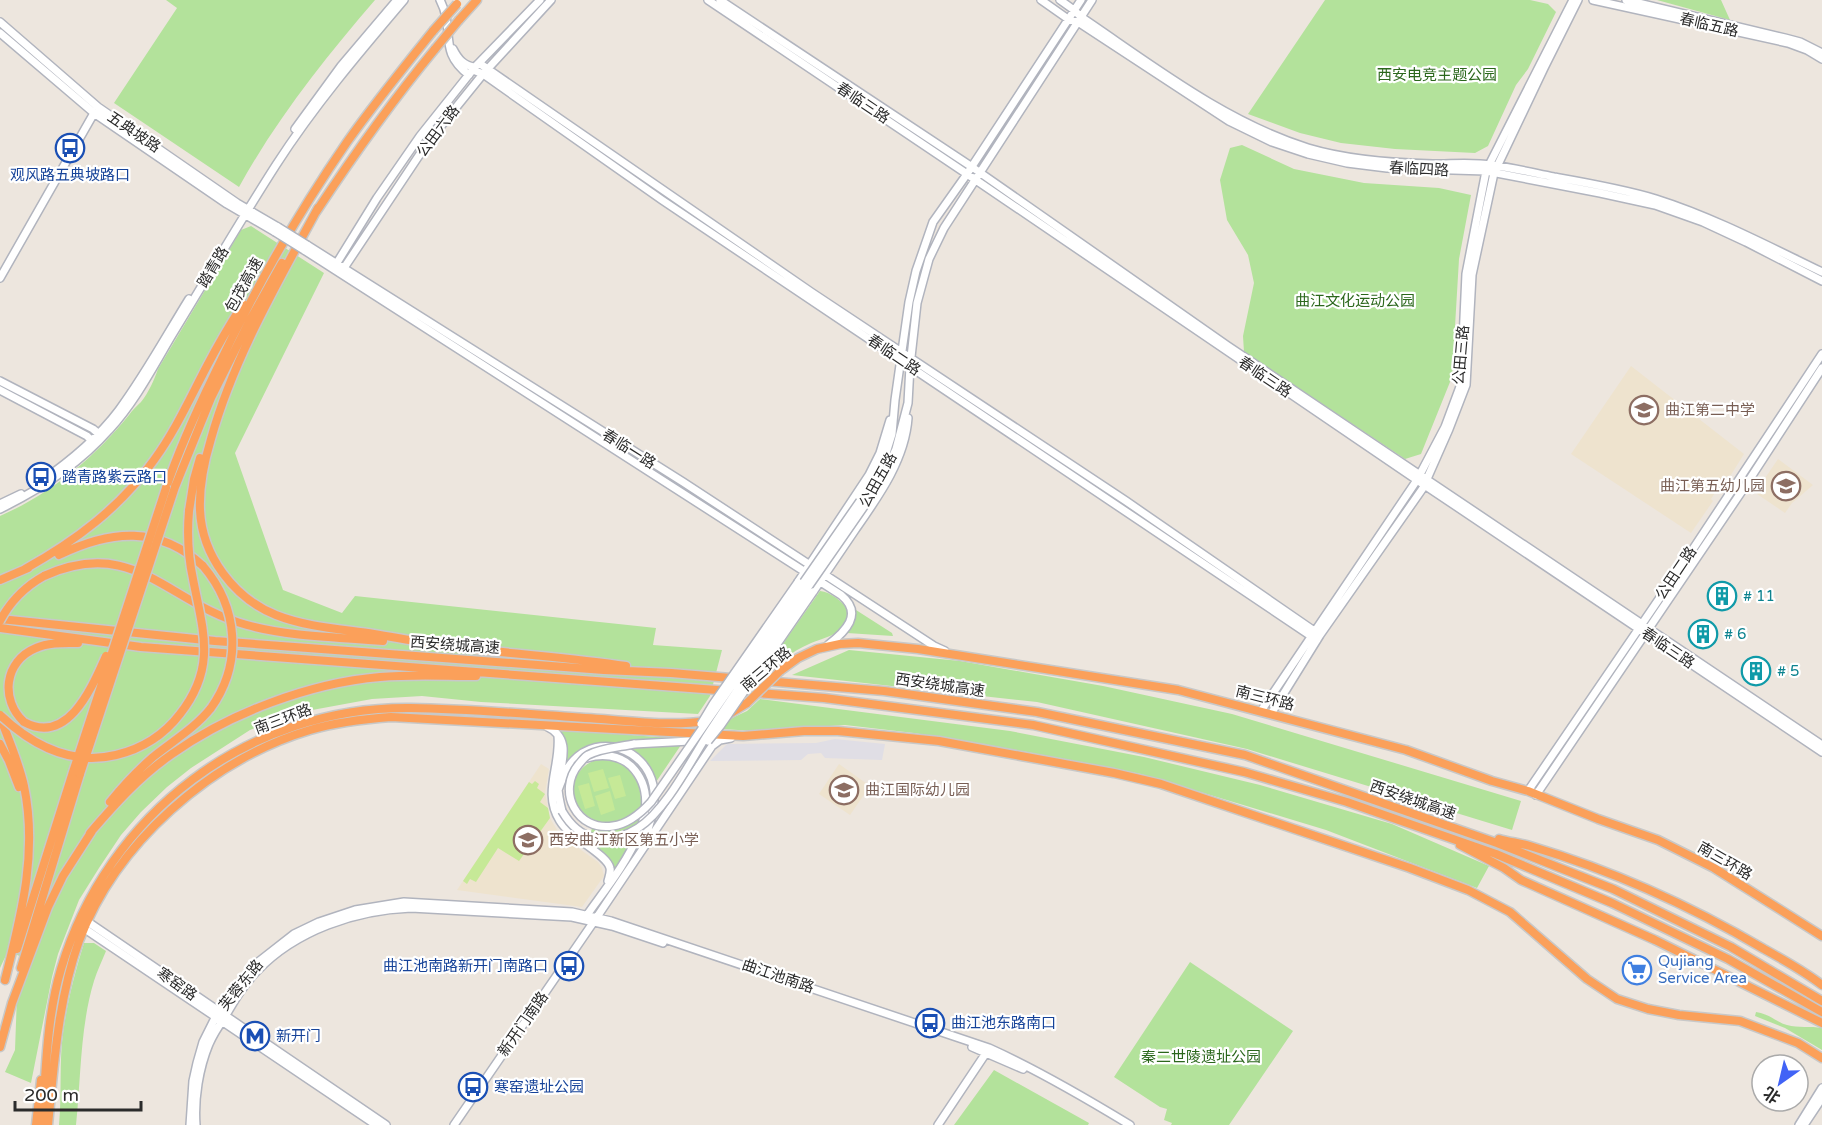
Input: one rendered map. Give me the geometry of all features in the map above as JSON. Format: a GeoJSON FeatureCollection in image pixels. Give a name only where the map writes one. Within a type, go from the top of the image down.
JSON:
{"type":"FeatureCollection","features":[{"type":"Feature","properties":{"kind":"highway","name":"包茂高速"},"geometry":{"type":"LineString","coordinates":[[171,488],[211,398],[250,320],[286,256],[403,87],[477,0]]}},
{"type":"Feature","properties":{"kind":"highway","name":"包茂高速"},"geometry":{"type":"LineString","coordinates":[[122,623],[195,416],[232,336],[291,230],[347,143],[399,73],[459,2]]}},
{"type":"Feature","properties":{"kind":"highway"},"geometry":{"type":"LineString","coordinates":[[0,716],[43,747],[65,755],[89,758],[131,751],[154,739],[174,722],[188,704],[201,673],[204,653],[204,630],[189,558],[188,532],[189,511],[200,461],[253,331],[318,208]]}},
{"type":"Feature","properties":{"kind":"highway"},"geometry":{"type":"LineString","coordinates":[[25,569],[64,547],[98,521],[145,472],[179,421],[230,326],[291,230]]}},
{"type":"Feature","properties":{"kind":"highway"},"geometry":{"type":"LineString","coordinates":[[218,414],[203,470],[200,515],[210,552],[233,586],[246,598],[264,609],[291,620],[449,646]]}},
{"type":"Feature","properties":{"kind":"highway"},"geometry":{"type":"LineString","coordinates":[[0,989],[22,937],[171,488]]}},
{"type":"Feature","properties":{"kind":"highway"},"geometry":{"type":"LineString","coordinates":[[0,580],[84,544],[108,537],[143,536],[167,543],[189,554],[213,578],[230,617],[233,653],[229,672],[211,708],[199,722],[125,783],[90,833],[63,876],[48,907],[12,1003]]}},
{"type":"Feature","properties":{"kind":"highway"},"geometry":{"type":"LineString","coordinates":[[0,620],[20,594],[44,576],[61,568],[79,564],[112,563],[141,572],[205,609],[232,621],[256,627],[290,633],[449,646],[605,663],[671,673]]}},
{"type":"Feature","properties":{"kind":"highway","name":"西安绕城高速"},"geometry":{"type":"LineString","coordinates":[[0,620],[245,644],[671,673],[884,691],[1037,712],[1245,755],[1497,843],[1613,890],[1731,947],[1822,1001]]}},
{"type":"Feature","properties":{"kind":"highway"},"geometry":{"type":"LineString","coordinates":[[122,623],[93,685],[73,713],[59,725],[37,728],[24,722],[15,714],[9,703],[7,685],[10,673],[16,664],[38,647],[54,644],[130,645]]}},
{"type":"Feature","properties":{"kind":"highway"},"geometry":{"type":"LineString","coordinates":[[0,1047],[76,773],[122,623]]}},
{"type":"Feature","properties":{"kind":"highway","name":"西安绕城高速"},"geometry":{"type":"LineString","coordinates":[[0,628],[130,645],[824,698],[1033,724],[1244,772],[1347,801],[1496,854],[1612,903],[1728,958],[1822,1012]]}},
{"type":"Feature","properties":{"kind":"highway","name":"南三环路"},"geometry":{"type":"LineString","coordinates":[[48,1125],[52,1006],[66,953],[88,903],[111,865],[134,834],[177,790],[206,769],[281,731],[342,714],[367,711],[423,709],[635,722],[691,723],[718,719],[747,703],[780,671],[798,658],[828,645],[858,643],[918,649],[1178,690],[1406,750],[1532,793],[1667,844],[1714,868],[1822,936]]}},
{"type":"Feature","properties":{"kind":"highway"},"geometry":{"type":"LineString","coordinates":[[90,833],[130,789],[173,753],[241,715],[290,696],[342,682],[395,675],[547,677]]}},
{"type":"Feature","properties":{"kind":"highway"},"geometry":{"type":"LineString","coordinates":[[0,716],[23,784],[29,825],[29,858],[22,913],[5,980]]}},
{"type":"Feature","properties":{"kind":"highway","name":"南三环路"},"geometry":{"type":"LineString","coordinates":[[51,1055],[64,993],[86,926],[118,869],[156,823],[190,794],[244,758],[284,740],[310,730],[341,723],[383,718],[416,718],[743,736],[838,731],[907,737],[1103,771],[1161,784],[1410,868],[1468,890],[1510,912],[1587,979],[1617,999],[1648,1009],[1679,1015],[1740,1021],[1798,1043],[1822,1058]]}},
{"type":"Feature","properties":{"kind":"highway"},"geometry":{"type":"LineString","coordinates":[[0,744],[12,769],[20,794],[29,858]]}},
{"type":"Feature","properties":{"kind":"highway"},"geometry":{"type":"LineString","coordinates":[[1366,798],[1432,815],[1502,840],[1529,846],[1653,892],[1738,933],[1810,975],[1822,985]]}},
{"type":"Feature","properties":{"kind":"highway"},"geometry":{"type":"LineString","coordinates":[[1390,816],[1462,846],[1504,867],[1521,880],[1655,940],[1822,1023]]}},
{"type":"Feature","properties":{"kind":"highway"},"geometry":{"type":"LineString","coordinates":[[36,1125],[39,1093],[51,1055]]}},
{"type":"Feature","properties":{"kind":"highway"},"geometry":{"type":"LineString","coordinates":[[51,1055],[56,1103],[54,1125]]}},
{"type":"Feature","properties":{"kind":"highway","name":"南三环路"},"geometry":{"type":"LineString","coordinates":[[42,1125],[47,1105]]}},
{"type":"Feature","properties":{"kind":"street","name":"踏青路"},"geometry":{"type":"LineString","coordinates":[[0,509],[56,477],[119,418],[140,388],[273,161],[341,66],[397,0]]}},
{"type":"Feature","properties":{"kind":"street","name":"踏青路"},"geometry":{"type":"LineString","coordinates":[[245,211],[351,62],[404,0]]}},
{"type":"Feature","properties":{"kind":"street","name":"春临二路"},"geometry":{"type":"LineString","coordinates":[[440,0],[446,12],[449,42],[462,62],[474,69],[485,71],[662,200],[1126,501],[1316,636]]}},
{"type":"Feature","properties":{"kind":"street","name":"公田六路"},"geometry":{"type":"LineString","coordinates":[[336,266],[420,136],[474,69],[540,0]]}},
{"type":"Feature","properties":{"kind":"street","name":"公田六路"},"geometry":{"type":"LineString","coordinates":[[343,270],[428,142],[485,71],[551,0]]}},
{"type":"Feature","properties":{"kind":"street","name":"春临三路"},"geometry":{"type":"LineString","coordinates":[[708,0],[970,170]]}},
{"type":"Feature","properties":{"kind":"street","name":"春临三路"},"geometry":{"type":"LineString","coordinates":[[720,0],[1422,480],[1640,625],[1822,752]]}},
{"type":"Feature","properties":{"kind":"street","name":"春临四路"},"geometry":{"type":"LineString","coordinates":[[1041,0],[1068,19],[1079,19]]}},
{"type":"Feature","properties":{"kind":"street","name":"春临四路"},"geometry":{"type":"LineString","coordinates":[[1060,0],[1074,10],[1079,19],[1232,116],[1274,136],[1309,148],[1349,157],[1492,169],[1601,185],[1656,199],[1737,232],[1822,272]]}},
{"type":"Feature","properties":{"kind":"street","name":"公田五路"},"geometry":{"type":"LineString","coordinates":[[580,763],[572,775],[569,794],[572,804],[585,821],[594,825],[613,826],[624,823],[647,806],[863,503],[892,434],[901,356],[916,271],[933,222],[970,170],[1080,0]]}},
{"type":"Feature","properties":{"kind":"street","name":"公田五路"},"geometry":{"type":"LineString","coordinates":[[558,736],[564,750],[558,790],[562,810],[577,830],[587,836],[601,839],[617,838],[637,829],[654,815],[891,461],[908,403],[916,303],[929,259],[944,228],[1092,0]]}},
{"type":"Feature","properties":{"kind":"street","name":"公田三路"},"geometry":{"type":"LineString","coordinates":[[1266,713],[1422,480],[1445,427],[1461,384],[1466,274],[1492,169],[1573,0]]}},
{"type":"Feature","properties":{"kind":"street","name":"公田三路"},"geometry":{"type":"LineString","coordinates":[[1492,169],[1578,0]]}},
{"type":"Feature","properties":{"kind":"street","name":"春临五路"},"geometry":{"type":"LineString","coordinates":[[1593,0],[1788,43],[1822,59]]}},
{"type":"Feature","properties":{"kind":"street","name":"春临五路"},"geometry":{"type":"LineString","coordinates":[[1626,0],[1800,42],[1822,53]]}},
{"type":"Feature","properties":{"kind":"street","name":"五典坡路"},"geometry":{"type":"LineString","coordinates":[[0,22],[98,107],[245,211]]}},
{"type":"Feature","properties":{"kind":"street","name":"五典坡路"},"geometry":{"type":"LineString","coordinates":[[0,33],[94,113],[305,248]]}},
{"type":"Feature","properties":{"kind":"street"},"geometry":{"type":"LineString","coordinates":[[0,278],[94,113]]}},
{"type":"Feature","properties":{"kind":"street","name":"春临四路"},"geometry":{"type":"LineString","coordinates":[[1492,169],[1654,205],[1703,222],[1822,281]]}},
{"type":"Feature","properties":{"kind":"street","name":"春临一路"},"geometry":{"type":"LineString","coordinates":[[305,248],[343,270],[823,578],[950,654]]}},
{"type":"Feature","properties":{"kind":"street","name":"公田二路"},"geometry":{"type":"LineString","coordinates":[[1532,793],[1640,625],[1822,354]]}},
{"type":"Feature","properties":{"kind":"street","name":"公田二路"},"geometry":{"type":"LineString","coordinates":[[1532,793],[1647,630],[1822,368]]}},
{"type":"Feature","properties":{"kind":"street"},"geometry":{"type":"LineString","coordinates":[[0,381],[93,429],[100,435]]}},
{"type":"Feature","properties":{"kind":"street"},"geometry":{"type":"LineString","coordinates":[[0,390],[87,436],[93,442]]}},
{"type":"Feature","properties":{"kind":"street"},"geometry":{"type":"LineString","coordinates":[[689,747],[713,704],[808,568],[875,464],[883,446],[895,400]]}},
{"type":"Feature","properties":{"kind":"street"},"geometry":{"type":"LineString","coordinates":[[690,764],[721,725],[877,498],[895,464],[907,428],[908,403]]}},
{"type":"Feature","properties":{"kind":"street","name":"踏青路"},"geometry":{"type":"LineString","coordinates":[[0,504],[29,489],[59,469],[93,442]]}},
{"type":"Feature","properties":{"kind":"street","name":"春临一路"},"geometry":{"type":"LineString","coordinates":[[823,578],[845,598],[852,613],[848,625],[828,645]]}},
{"type":"Feature","properties":{"kind":"street","name":"春临三路"},"geometry":{"type":"LineString","coordinates":[[1647,630],[1822,745]]}},
{"type":"Feature","properties":{"kind":"street"},"geometry":{"type":"LineString","coordinates":[[541,724],[552,729],[558,736],[559,754],[551,788],[553,808],[561,823],[575,838],[605,859],[610,867],[610,874],[603,892]]}},
{"type":"Feature","properties":{"kind":"street"},"geometry":{"type":"LineString","coordinates":[[580,763],[590,754],[634,744],[720,740],[743,736]]}},
{"type":"Feature","properties":{"kind":"street"},"geometry":{"type":"LineString","coordinates":[[636,858],[712,746],[720,740]]}},
{"type":"Feature","properties":{"kind":"street"},"geometry":{"type":"LineString","coordinates":[[558,790],[568,766],[574,759],[590,749],[616,747],[636,757],[651,779],[654,800],[650,825],[636,858]]}},
{"type":"Feature","properties":{"kind":"street"},"geometry":{"type":"LineString","coordinates":[[580,763],[594,756],[609,756],[625,761],[636,773],[645,794],[642,828],[632,850],[587,915]]}},
{"type":"Feature","properties":{"kind":"street","name":"新开门南路"},"geometry":{"type":"LineString","coordinates":[[454,1125],[636,858]]}},
{"type":"Feature","properties":{"kind":"street"},"geometry":{"type":"LineString","coordinates":[[402,905],[572,912],[587,915],[595,920]]}},
{"type":"Feature","properties":{"kind":"street","name":"曲江池南路"},"geometry":{"type":"LineString","coordinates":[[402,905],[595,920],[988,1051],[1031,1068],[1130,1125]]}},
{"type":"Feature","properties":{"kind":"street","name":"芙蓉东路"},"geometry":{"type":"LineString","coordinates":[[190,1125],[193,1082],[203,1042],[257,970],[297,939],[321,928],[356,916],[402,905]]}},
{"type":"Feature","properties":{"kind":"street","name":"寒窑路"},"geometry":{"type":"LineString","coordinates":[[86,926],[386,1125]]}},
{"type":"Feature","properties":{"kind":"street","name":"寒窑路"},"geometry":{"type":"LineString","coordinates":[[220,1017],[376,1125]]}},
{"type":"Feature","properties":{"kind":"street","name":"芙蓉东路"},"geometry":{"type":"LineString","coordinates":[[196,1125],[195,1115],[203,1065],[220,1017]]}},
{"type":"Feature","properties":{"kind":"street"},"geometry":{"type":"LineString","coordinates":[[938,1125],[988,1051]]}},
{"type":"Feature","properties":{"kind":"street","name":"曲江池南路"},"geometry":{"type":"LineString","coordinates":[[988,1051],[1121,1125]]}},
{"type":"Feature","properties":{"kind":"street"},"geometry":{"type":"LineString","coordinates":[[1799,1125],[1822,1088]]}},
{"type":"Feature","properties":{"kind":"street"},"geometry":{"type":"LineString","coordinates":[[1804,1125],[1822,1098]]}},
{"type":"Feature","properties":{"kind":"shaded area","name":"曲江第二中学"},"geometry":{"type":"Polygon","coordinates":[[[1631,366],[1744,454],[1729,478],[1726,476],[1711,499],[1713,501],[1691,533],[1571,454],[1631,366]]]}},
{"type":"Feature","properties":{"kind":"shaded area","name":"曲江第五幼儿园"},"geometry":{"type":"Polygon","coordinates":[[[1778,459],[1813,485],[1792,503],[1785,513],[1757,494],[1759,487],[1778,459]]]}},
{"type":"Feature","properties":{"kind":"shaded area"},"geometry":{"type":"Polygon","coordinates":[[[835,739],[885,744],[882,760],[825,758],[821,753],[808,754],[801,760],[710,761],[727,744],[816,743],[835,739]]]}},
{"type":"Feature","properties":{"kind":"shaded area","name":"西安曲江新区第五小学"},"geometry":{"type":"Polygon","coordinates":[[[541,764],[549,769],[545,793],[550,818],[560,835],[598,862],[604,876],[582,907],[457,890],[541,764]]]}},
{"type":"Feature","properties":{"kind":"shaded area","name":"曲江国际幼儿园"},"geometry":{"type":"Polygon","coordinates":[[[839,764],[870,786],[850,815],[819,794],[839,764]]]}},
{"type":"Feature","properties":{"kind":"green space"},"geometry":{"type":"Polygon","coordinates":[[[166,0],[375,0],[302,90],[253,162],[239,187],[114,103],[177,8],[166,0]]]}},
{"type":"Feature","properties":{"kind":"green space","name":"西安电竞主题公园"},"geometry":{"type":"Polygon","coordinates":[[[1325,0],[1530,0],[1548,4],[1556,12],[1528,69],[1516,85],[1488,146],[1475,153],[1395,149],[1341,143],[1300,133],[1248,114],[1325,0]]]}},
{"type":"Feature","properties":{"kind":"green space"},"geometry":{"type":"Polygon","coordinates":[[[1657,0],[1721,0],[1730,20],[1657,0]]]}},
{"type":"Feature","properties":{"kind":"green space","name":"曲江文化运动公园"},"geometry":{"type":"Polygon","coordinates":[[[1242,145],[1294,169],[1364,183],[1439,188],[1471,195],[1459,259],[1452,377],[1421,454],[1405,459],[1244,352],[1243,336],[1254,283],[1248,255],[1227,220],[1220,180],[1230,148],[1242,145]]]}},
{"type":"Feature","properties":{"kind":"green space"},"geometry":{"type":"Polygon","coordinates":[[[251,226],[324,273],[235,453],[283,590],[342,613],[355,596],[656,628],[653,645],[722,650],[710,696],[698,714],[481,702],[422,696],[372,699],[285,715],[250,730],[191,768],[141,812],[121,835],[79,900],[58,954],[31,1083],[5,1072],[15,1050],[17,995],[31,961],[8,951],[0,968],[0,516],[54,486],[101,446],[141,402],[158,369],[241,230],[251,226]]]}},
{"type":"Feature","properties":{"kind":"green space"},"geometry":{"type":"Polygon","coordinates":[[[820,591],[836,598],[849,611],[844,626],[834,634],[803,647],[778,663],[770,662],[820,591]]]}},
{"type":"Feature","properties":{"kind":"green space"},"geometry":{"type":"Polygon","coordinates":[[[856,610],[892,633],[893,636],[847,633],[854,623],[856,610]]]}},
{"type":"Feature","properties":{"kind":"green space"},"geometry":{"type":"Polygon","coordinates":[[[849,650],[960,661],[1103,686],[1232,714],[1521,801],[1512,830],[1247,749],[1037,702],[792,675],[849,650]]]}},
{"type":"Feature","properties":{"kind":"green space"},"geometry":{"type":"Polygon","coordinates":[[[760,699],[1010,731],[1144,757],[1260,785],[1392,824],[1489,866],[1477,888],[1326,830],[1141,774],[1027,752],[914,733],[845,725],[753,731],[723,729],[730,719],[747,711],[760,699]]]}},
{"type":"Feature","properties":{"kind":"green space"},"geometry":{"type":"Polygon","coordinates":[[[556,729],[682,739],[618,745],[599,744],[578,752],[565,766],[566,746],[556,729]]]}},
{"type":"Feature","properties":{"kind":"green space"},"geometry":{"type":"Polygon","coordinates":[[[681,745],[656,782],[646,764],[631,748],[681,745]]]}},
{"type":"Feature","properties":{"kind":"green space"},"geometry":{"type":"Polygon","coordinates":[[[601,758],[620,763],[633,774],[640,788],[641,806],[638,824],[624,858],[613,871],[588,844],[594,820],[583,813],[573,796],[573,786],[581,769],[601,758]]]}},
{"type":"Feature","properties":{"kind":"green space"},"geometry":{"type":"Polygon","coordinates":[[[603,769],[609,788],[594,792],[588,773],[603,769]]]}},
{"type":"Feature","properties":{"kind":"green space"},"geometry":{"type":"Polygon","coordinates":[[[620,775],[626,796],[615,799],[608,778],[620,775]]]}},
{"type":"Feature","properties":{"kind":"green space"},"geometry":{"type":"Polygon","coordinates":[[[535,781],[539,784],[537,788],[545,794],[540,802],[548,808],[550,818],[519,861],[498,848],[476,882],[470,879],[467,884],[463,881],[529,782],[532,784],[535,781]]]}},
{"type":"Feature","properties":{"kind":"green space"},"geometry":{"type":"Polygon","coordinates":[[[589,783],[595,806],[585,809],[578,786],[589,783]]]}},
{"type":"Feature","properties":{"kind":"green space"},"geometry":{"type":"Polygon","coordinates":[[[610,791],[615,810],[601,815],[595,796],[610,791]]]}},
{"type":"Feature","properties":{"kind":"green space"},"geometry":{"type":"Polygon","coordinates":[[[84,943],[94,943],[106,951],[89,998],[76,1125],[59,1125],[63,1033],[84,943]]]}},
{"type":"Feature","properties":{"kind":"green space","name":"秦二世陵遗址公园"},"geometry":{"type":"Polygon","coordinates":[[[1190,962],[1293,1031],[1229,1125],[1171,1125],[1172,1123],[1164,1120],[1167,1109],[1160,1107],[1114,1077],[1190,962]]]}},
{"type":"Feature","properties":{"kind":"green space"},"geometry":{"type":"Polygon","coordinates":[[[1756,1012],[1787,1025],[1822,1028],[1822,1050],[1785,1028],[1755,1016],[1756,1012]]]}},
{"type":"Feature","properties":{"kind":"green space"},"geometry":{"type":"Polygon","coordinates":[[[994,1070],[1089,1123],[1088,1125],[954,1125],[994,1070]]]}},
{"type":"Feature","properties":{"kind":"place","name":"观风路五典坡路口"},"geometry":{"type":"Point","coordinates":[70,148]}},
{"type":"Feature","properties":{"kind":"place","name":"曲江第二中学"},"geometry":{"type":"Point","coordinates":[1644,410]}},
{"type":"Feature","properties":{"kind":"place","name":"踏青路紫云路口"},"geometry":{"type":"Point","coordinates":[41,477]}},
{"type":"Feature","properties":{"kind":"place","name":"曲江第五幼儿园"},"geometry":{"type":"Point","coordinates":[1786,486]}},
{"type":"Feature","properties":{"kind":"place","name":"# 11"},"geometry":{"type":"Point","coordinates":[1722,596]}},
{"type":"Feature","properties":{"kind":"place","name":"# 6"},"geometry":{"type":"Point","coordinates":[1703,634]}},
{"type":"Feature","properties":{"kind":"place","name":"# 5"},"geometry":{"type":"Point","coordinates":[1756,671]}},
{"type":"Feature","properties":{"kind":"place","name":"曲江国际幼儿园"},"geometry":{"type":"Point","coordinates":[844,790]}},
{"type":"Feature","properties":{"kind":"place","name":"西安曲江新区第五小学"},"geometry":{"type":"Point","coordinates":[528,840]}},
{"type":"Feature","properties":{"kind":"place","name":"曲江池南路新开门南路口"},"geometry":{"type":"Point","coordinates":[569,966]}},
{"type":"Feature","properties":{"kind":"place","name":"Qujiang Service Area"},"geometry":{"type":"Point","coordinates":[1637,970]}},
{"type":"Feature","properties":{"kind":"place","name":"曲江池东路南口"},"geometry":{"type":"Point","coordinates":[930,1023]}},
{"type":"Feature","properties":{"kind":"place","name":"新开门"},"geometry":{"type":"Point","coordinates":[255,1036]}},
{"type":"Feature","properties":{"kind":"place","name":"寒窑遗址公园"},"geometry":{"type":"Point","coordinates":[473,1087]}}]}
